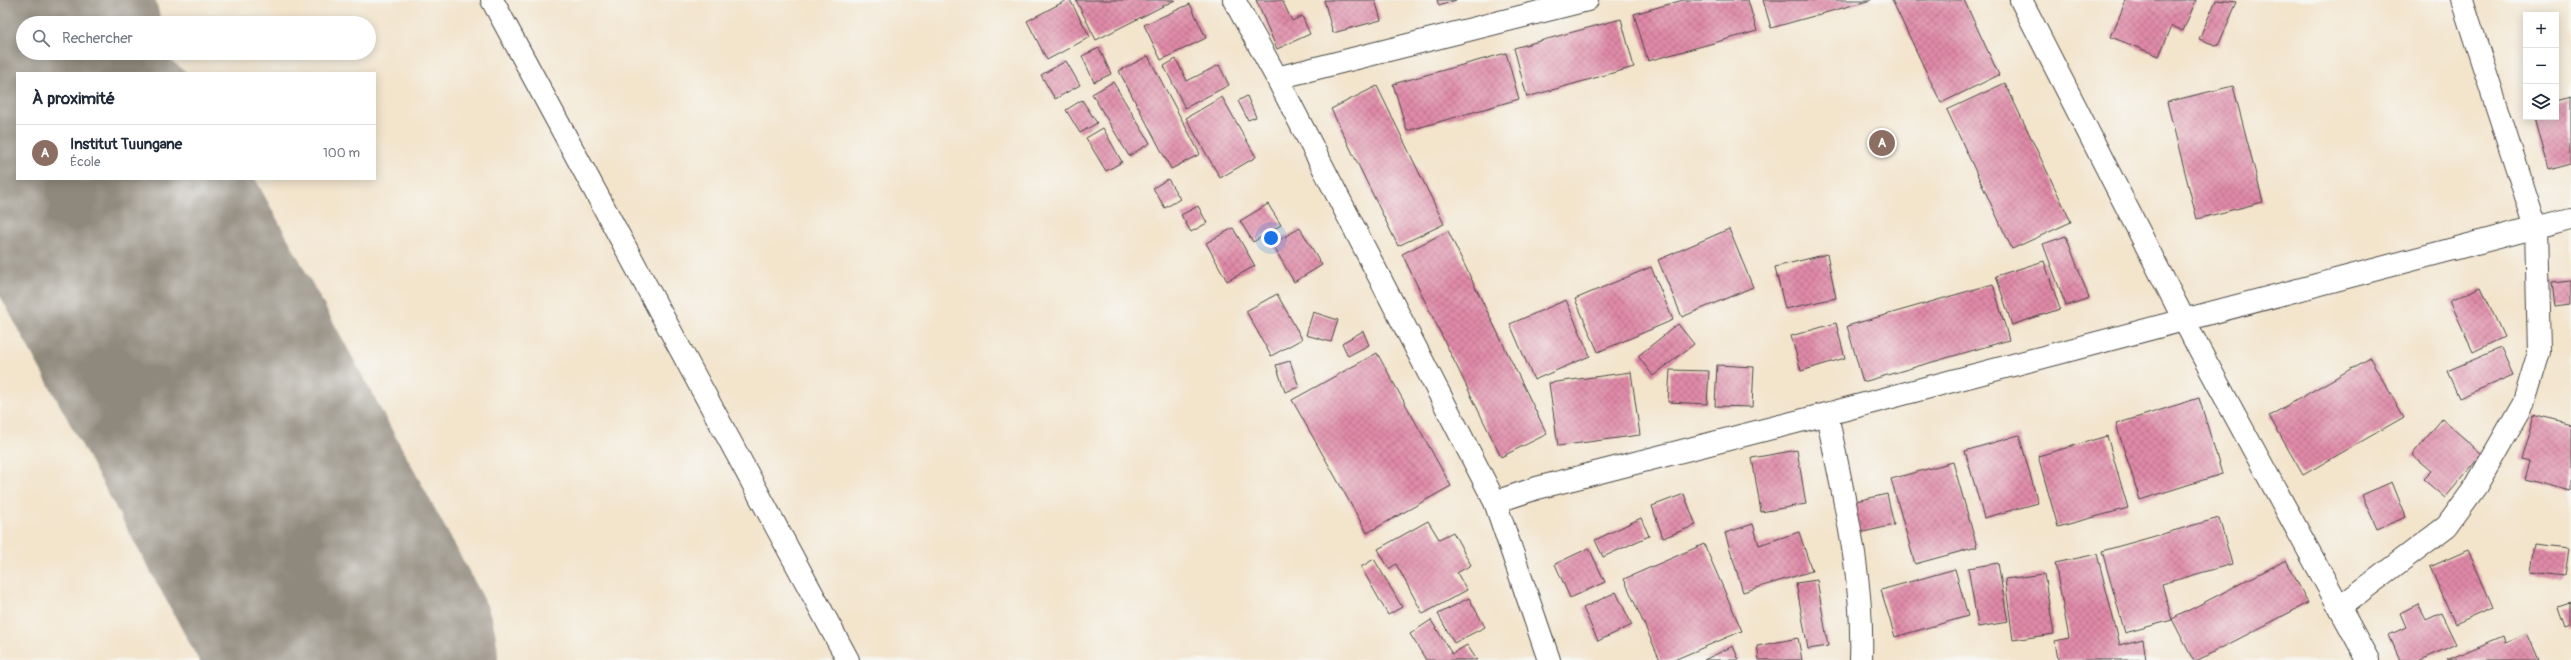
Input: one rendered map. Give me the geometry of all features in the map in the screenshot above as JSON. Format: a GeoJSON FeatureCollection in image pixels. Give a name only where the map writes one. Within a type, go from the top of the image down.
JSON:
{"type":"FeatureCollection","features":[{"type":"Feature","properties":{"kind":"street"},"geometry":{"type":"LineString","coordinates":[[492,0],[848,660]]}},
{"type":"Feature","properties":{"kind":"street"},"geometry":{"type":"LineString","coordinates":[[1234,0],[1277,78],[1495,502],[1549,660]]}},
{"type":"Feature","properties":{"kind":"street"},"geometry":{"type":"LineString","coordinates":[[1277,78],[1587,0]]}},
{"type":"Feature","properties":{"kind":"street"},"geometry":{"type":"LineString","coordinates":[[2020,0],[2186,320],[2200,351],[2368,660]]}},
{"type":"Feature","properties":{"kind":"street"},"geometry":{"type":"LineString","coordinates":[[2340,607],[2447,526],[2476,486],[2524,402],[2539,352],[2536,227],[2462,0]]}},
{"type":"Feature","properties":{"kind":"street"},"geometry":{"type":"LineString","coordinates":[[1495,502],[1537,488],[1827,414],[2571,218]]}},
{"type":"Feature","properties":{"kind":"street"},"geometry":{"type":"LineString","coordinates":[[1827,414],[1858,571],[1862,614],[1861,660]]}},
{"type":"Feature","properties":{"kind":"building"},"geometry":{"type":"Polygon","coordinates":[[[1067,0],[1070,0],[1090,37],[1047,60],[1027,21],[1067,0]]]}},
{"type":"Feature","properties":{"kind":"building"},"geometry":{"type":"Polygon","coordinates":[[[1076,0],[1175,0],[1096,40],[1076,0]]]}},
{"type":"Feature","properties":{"kind":"building"},"geometry":{"type":"Polygon","coordinates":[[[1256,0],[1282,0],[1292,21],[1302,16],[1310,34],[1277,49],[1256,0]]]}},
{"type":"Feature","properties":{"kind":"building"},"geometry":{"type":"Polygon","coordinates":[[[1324,0],[1375,0],[1381,20],[1333,33],[1324,0]]]}},
{"type":"Feature","properties":{"kind":"building"},"geometry":{"type":"Polygon","coordinates":[[[1437,0],[1456,0],[1439,6],[1437,0]]]}},
{"type":"Feature","properties":{"kind":"building"},"geometry":{"type":"Polygon","coordinates":[[[1683,0],[1748,0],[1757,31],[1648,61],[1634,14],[1683,0]]]}},
{"type":"Feature","properties":{"kind":"building"},"geometry":{"type":"Polygon","coordinates":[[[1763,0],[1871,0],[1771,28],[1763,0]]]}},
{"type":"Feature","properties":{"kind":"building"},"geometry":{"type":"Polygon","coordinates":[[[1892,0],[1964,0],[1999,75],[1941,103],[1892,0]]]}},
{"type":"Feature","properties":{"kind":"building"},"geometry":{"type":"Polygon","coordinates":[[[2126,0],[2196,0],[2183,31],[2172,26],[2159,56],[2111,37],[2126,0]]]}},
{"type":"Feature","properties":{"kind":"building"},"geometry":{"type":"Polygon","coordinates":[[[2216,0],[2237,2],[2218,46],[2199,39],[2216,0]]]}},
{"type":"Feature","properties":{"kind":"building"},"geometry":{"type":"Polygon","coordinates":[[[1190,4],[1206,38],[1161,60],[1144,25],[1190,4]]]}},
{"type":"Feature","properties":{"kind":"building"},"geometry":{"type":"Polygon","coordinates":[[[1621,19],[1634,67],[1527,97],[1514,48],[1621,19]]]}},
{"type":"Feature","properties":{"kind":"building"},"geometry":{"type":"Polygon","coordinates":[[[1099,48],[1111,74],[1094,82],[1082,56],[1099,48]]]}},
{"type":"Feature","properties":{"kind":"building"},"geometry":{"type":"Polygon","coordinates":[[[1506,53],[1519,99],[1407,131],[1393,84],[1506,53]]]}},
{"type":"Feature","properties":{"kind":"building"},"geometry":{"type":"Polygon","coordinates":[[[1148,56],[1200,154],[1171,169],[1119,71],[1148,56]]]}},
{"type":"Feature","properties":{"kind":"building"},"geometry":{"type":"Polygon","coordinates":[[[1176,59],[1187,81],[1219,65],[1229,85],[1185,108],[1164,66],[1176,59]]]}},
{"type":"Feature","properties":{"kind":"building"},"geometry":{"type":"Polygon","coordinates":[[[1066,61],[1080,85],[1055,99],[1041,75],[1066,61]]]}},
{"type":"Feature","properties":{"kind":"building"},"geometry":{"type":"Polygon","coordinates":[[[1113,82],[1150,143],[1129,156],[1092,94],[1113,82]]]}},
{"type":"Feature","properties":{"kind":"building"},"geometry":{"type":"Polygon","coordinates":[[[2005,83],[2071,222],[2012,249],[1947,110],[2005,83]]]}},
{"type":"Feature","properties":{"kind":"building"},"geometry":{"type":"Polygon","coordinates":[[[1377,86],[1444,224],[1398,246],[1331,109],[1377,86]]]}},
{"type":"Feature","properties":{"kind":"building"},"geometry":{"type":"Polygon","coordinates":[[[2233,86],[2263,202],[2197,219],[2167,102],[2233,86]]]}},
{"type":"Feature","properties":{"kind":"building"},"geometry":{"type":"Polygon","coordinates":[[[1247,96],[1256,117],[1248,120],[1238,101],[1247,96]]]}},
{"type":"Feature","properties":{"kind":"building"},"geometry":{"type":"Polygon","coordinates":[[[1222,97],[1256,157],[1220,178],[1186,118],[1222,97]]]}},
{"type":"Feature","properties":{"kind":"building"},"geometry":{"type":"Polygon","coordinates":[[[2571,98],[2571,164],[2549,170],[2536,120],[2559,120],[2559,101],[2571,98]]]}},
{"type":"Feature","properties":{"kind":"building"},"geometry":{"type":"Polygon","coordinates":[[[1082,100],[1097,123],[1080,133],[1066,110],[1082,100]]]}},
{"type":"Feature","properties":{"kind":"building"},"geometry":{"type":"Polygon","coordinates":[[[1103,128],[1122,162],[1106,171],[1086,138],[1103,128]]]}},
{"type":"Feature","properties":{"kind":"building"},"geometry":{"type":"Polygon","coordinates":[[[1168,179],[1180,199],[1165,208],[1153,188],[1168,179]]]}},
{"type":"Feature","properties":{"kind":"building"},"geometry":{"type":"Polygon","coordinates":[[[1268,204],[1281,225],[1253,242],[1240,221],[1268,204]]]}},
{"type":"Feature","properties":{"kind":"building"},"geometry":{"type":"Polygon","coordinates":[[[1198,206],[1207,223],[1191,232],[1181,215],[1198,206]]]}},
{"type":"Feature","properties":{"kind":"building"},"geometry":{"type":"Polygon","coordinates":[[[1233,228],[1255,266],[1227,281],[1206,243],[1233,228]]]}},
{"type":"Feature","properties":{"kind":"building"},"geometry":{"type":"Polygon","coordinates":[[[1300,228],[1322,265],[1294,282],[1272,244],[1300,228]]]}},
{"type":"Feature","properties":{"kind":"building"},"geometry":{"type":"Polygon","coordinates":[[[1729,229],[1753,287],[1682,317],[1658,260],[1729,229]]]}},
{"type":"Feature","properties":{"kind":"building"},"geometry":{"type":"Polygon","coordinates":[[[1448,231],[1547,434],[1501,457],[1402,254],[1448,231]]]}},
{"type":"Feature","properties":{"kind":"building"},"geometry":{"type":"Polygon","coordinates":[[[2066,236],[2089,298],[2066,306],[2043,244],[2066,236]]]}},
{"type":"Feature","properties":{"kind":"building"},"geometry":{"type":"Polygon","coordinates":[[[1827,254],[1836,298],[1785,309],[1775,267],[1827,254]]]}},
{"type":"Feature","properties":{"kind":"building"},"geometry":{"type":"Polygon","coordinates":[[[2044,261],[2060,309],[2012,325],[1996,276],[2044,261]]]}},
{"type":"Feature","properties":{"kind":"building"},"geometry":{"type":"Polygon","coordinates":[[[1651,267],[1673,320],[1598,352],[1575,299],[1651,267]]]}},
{"type":"Feature","properties":{"kind":"building"},"geometry":{"type":"Polygon","coordinates":[[[2571,281],[2571,304],[2554,306],[2551,283],[2571,281]]]}},
{"type":"Feature","properties":{"kind":"building"},"geometry":{"type":"Polygon","coordinates":[[[1993,284],[2009,340],[1863,382],[1847,326],[1993,284]]]}},
{"type":"Feature","properties":{"kind":"building"},"geometry":{"type":"Polygon","coordinates":[[[2481,287],[2504,337],[2473,352],[2450,301],[2481,287]]]}},
{"type":"Feature","properties":{"kind":"building"},"geometry":{"type":"Polygon","coordinates":[[[1277,294],[1302,339],[1271,356],[1246,311],[1277,294]]]}},
{"type":"Feature","properties":{"kind":"building"},"geometry":{"type":"Polygon","coordinates":[[[1566,300],[1590,356],[1534,380],[1510,324],[1566,300]]]}},
{"type":"Feature","properties":{"kind":"building"},"geometry":{"type":"Polygon","coordinates":[[[1313,312],[1338,320],[1331,342],[1306,335],[1313,312]]]}},
{"type":"Feature","properties":{"kind":"building"},"geometry":{"type":"Polygon","coordinates":[[[1836,323],[1845,358],[1801,371],[1791,336],[1836,323]]]}},
{"type":"Feature","properties":{"kind":"building"},"geometry":{"type":"Polygon","coordinates":[[[1678,324],[1694,344],[1653,376],[1638,356],[1678,324]]]}},
{"type":"Feature","properties":{"kind":"building"},"geometry":{"type":"Polygon","coordinates":[[[1363,331],[1369,345],[1348,356],[1342,343],[1363,331]]]}},
{"type":"Feature","properties":{"kind":"building"},"geometry":{"type":"Polygon","coordinates":[[[2501,348],[2513,375],[2459,398],[2447,371],[2501,348]]]}},
{"type":"Feature","properties":{"kind":"building"},"geometry":{"type":"Polygon","coordinates":[[[1377,353],[1451,486],[1367,533],[1292,400],[1377,353]]]}},
{"type":"Feature","properties":{"kind":"building"},"geometry":{"type":"Polygon","coordinates":[[[2370,358],[2404,417],[2303,475],[2269,416],[2370,358]]]}},
{"type":"Feature","properties":{"kind":"building"},"geometry":{"type":"Polygon","coordinates":[[[1290,361],[1299,387],[1285,392],[1276,365],[1290,361]]]}},
{"type":"Feature","properties":{"kind":"building"},"geometry":{"type":"Polygon","coordinates":[[[1717,365],[1754,367],[1752,407],[1715,406],[1717,365]]]}},
{"type":"Feature","properties":{"kind":"building"},"geometry":{"type":"Polygon","coordinates":[[[1670,370],[1709,371],[1707,404],[1668,402],[1670,370]]]}},
{"type":"Feature","properties":{"kind":"building"},"geometry":{"type":"Polygon","coordinates":[[[1631,372],[1640,435],[1558,446],[1549,383],[1631,372]]]}},
{"type":"Feature","properties":{"kind":"building"},"geometry":{"type":"Polygon","coordinates":[[[2199,398],[2222,474],[2140,500],[2116,424],[2199,398]]]}},
{"type":"Feature","properties":{"kind":"building"},"geometry":{"type":"Polygon","coordinates":[[[2534,415],[2571,425],[2571,491],[2524,479],[2529,462],[2521,460],[2534,415]]]}},
{"type":"Feature","properties":{"kind":"building"},"geometry":{"type":"Polygon","coordinates":[[[2442,419],[2482,454],[2445,498],[2423,479],[2431,471],[2412,455],[2442,419]]]}},
{"type":"Feature","properties":{"kind":"building"},"geometry":{"type":"Polygon","coordinates":[[[2019,435],[2038,503],[1984,518],[1965,451],[2019,435]]]}},
{"type":"Feature","properties":{"kind":"building"},"geometry":{"type":"Polygon","coordinates":[[[2107,436],[2128,508],[2058,527],[2038,456],[2107,436]]]}},
{"type":"Feature","properties":{"kind":"building"},"geometry":{"type":"Polygon","coordinates":[[[1797,450],[1806,504],[1761,512],[1752,458],[1797,450]]]}},
{"type":"Feature","properties":{"kind":"building"},"geometry":{"type":"Polygon","coordinates":[[[1953,462],[1977,547],[1915,564],[1891,479],[1953,462]]]}},
{"type":"Feature","properties":{"kind":"building"},"geometry":{"type":"Polygon","coordinates":[[[2392,482],[2406,517],[2377,529],[2362,495],[2392,482]]]}},
{"type":"Feature","properties":{"kind":"building"},"geometry":{"type":"Polygon","coordinates":[[[1684,494],[1696,525],[1663,538],[1652,506],[1684,494]]]}},
{"type":"Feature","properties":{"kind":"building"},"geometry":{"type":"Polygon","coordinates":[[[1887,494],[1894,525],[1859,533],[1852,502],[1887,494]]]}},
{"type":"Feature","properties":{"kind":"building"},"geometry":{"type":"Polygon","coordinates":[[[1641,518],[1649,536],[1603,557],[1595,540],[1641,518]]]}},
{"type":"Feature","properties":{"kind":"building"},"geometry":{"type":"Polygon","coordinates":[[[2219,518],[2232,564],[2162,584],[2172,620],[2125,633],[2102,551],[2219,518]]]}},
{"type":"Feature","properties":{"kind":"building"},"geometry":{"type":"Polygon","coordinates":[[[1428,521],[1439,539],[1453,532],[1471,565],[1457,573],[1467,590],[1423,614],[1396,564],[1389,569],[1378,549],[1428,521]]]}},
{"type":"Feature","properties":{"kind":"building"},"geometry":{"type":"Polygon","coordinates":[[[1753,524],[1759,545],[1799,532],[1812,571],[1743,592],[1725,533],[1753,524]]]}},
{"type":"Feature","properties":{"kind":"building"},"geometry":{"type":"Polygon","coordinates":[[[2535,543],[2568,547],[2564,576],[2531,572],[2535,543]]]}},
{"type":"Feature","properties":{"kind":"building"},"geometry":{"type":"Polygon","coordinates":[[[1704,544],[1742,631],[1674,660],[1660,660],[1624,579],[1704,544]]]}},
{"type":"Feature","properties":{"kind":"building"},"geometry":{"type":"Polygon","coordinates":[[[1589,548],[1605,582],[1570,598],[1555,564],[1589,548]]]}},
{"type":"Feature","properties":{"kind":"building"},"geometry":{"type":"Polygon","coordinates":[[[2468,550],[2493,607],[2455,624],[2430,567],[2468,550]]]}},
{"type":"Feature","properties":{"kind":"building"},"geometry":{"type":"Polygon","coordinates":[[[2097,554],[2120,645],[2143,639],[2146,660],[2058,660],[2055,641],[2069,638],[2055,563],[2097,554]]]}},
{"type":"Feature","properties":{"kind":"building"},"geometry":{"type":"Polygon","coordinates":[[[1374,559],[1402,607],[1388,615],[1361,567],[1374,559]]]}},
{"type":"Feature","properties":{"kind":"building"},"geometry":{"type":"Polygon","coordinates":[[[2286,560],[2308,603],[2198,660],[2193,660],[2172,619],[2286,560]]]}},
{"type":"Feature","properties":{"kind":"building"},"geometry":{"type":"Polygon","coordinates":[[[1998,563],[2008,622],[1978,627],[1968,568],[1998,563]]]}},
{"type":"Feature","properties":{"kind":"building"},"geometry":{"type":"Polygon","coordinates":[[[1955,569],[1968,616],[1895,637],[1881,590],[1955,569]]]}},
{"type":"Feature","properties":{"kind":"building"},"geometry":{"type":"Polygon","coordinates":[[[2044,574],[2054,634],[2013,640],[2005,579],[2044,574]]]}},
{"type":"Feature","properties":{"kind":"building"},"geometry":{"type":"Polygon","coordinates":[[[1817,580],[1828,646],[1808,649],[1796,583],[1817,580]]]}},
{"type":"Feature","properties":{"kind":"building"},"geometry":{"type":"Polygon","coordinates":[[[1616,592],[1632,625],[1598,641],[1583,608],[1616,592]]]}},
{"type":"Feature","properties":{"kind":"building"},"geometry":{"type":"Polygon","coordinates":[[[1469,598],[1485,627],[1454,643],[1438,614],[1469,598]]]}},
{"type":"Feature","properties":{"kind":"building"},"geometry":{"type":"Polygon","coordinates":[[[2571,603],[2571,625],[2566,627],[2559,607],[2571,603]]]}},
{"type":"Feature","properties":{"kind":"building"},"geometry":{"type":"Polygon","coordinates":[[[2418,604],[2426,620],[2441,613],[2456,644],[2421,660],[2400,660],[2389,635],[2406,627],[2400,613],[2418,604]]]}},
{"type":"Feature","properties":{"kind":"building"},"geometry":{"type":"Polygon","coordinates":[[[1431,620],[1452,654],[1467,645],[1477,660],[1426,660],[1410,634],[1431,620]]]}},
{"type":"Feature","properties":{"kind":"building"},"geometry":{"type":"Polygon","coordinates":[[[2527,633],[2539,660],[2447,660],[2503,636],[2505,642],[2527,633]]]}},
{"type":"Feature","properties":{"kind":"building"},"geometry":{"type":"Polygon","coordinates":[[[1798,638],[1802,660],[1759,660],[1757,646],[1798,638]]]}},
{"type":"Feature","properties":{"kind":"building"},"geometry":{"type":"Polygon","coordinates":[[[1733,646],[1739,660],[1704,660],[1733,646]]]}},
{"type":"Feature","properties":{"kind":"runway"},"geometry":{"type":"LineString","coordinates":[[0,3],[16,32]]}},
{"type":"Feature","properties":{"kind":"runway"},"geometry":{"type":"LineString","coordinates":[[97,180],[358,660]]}},
{"type":"Feature","properties":{"kind":"place","name":"Institut Tuungane"},"geometry":{"type":"Point","coordinates":[1882,143]}}]}
